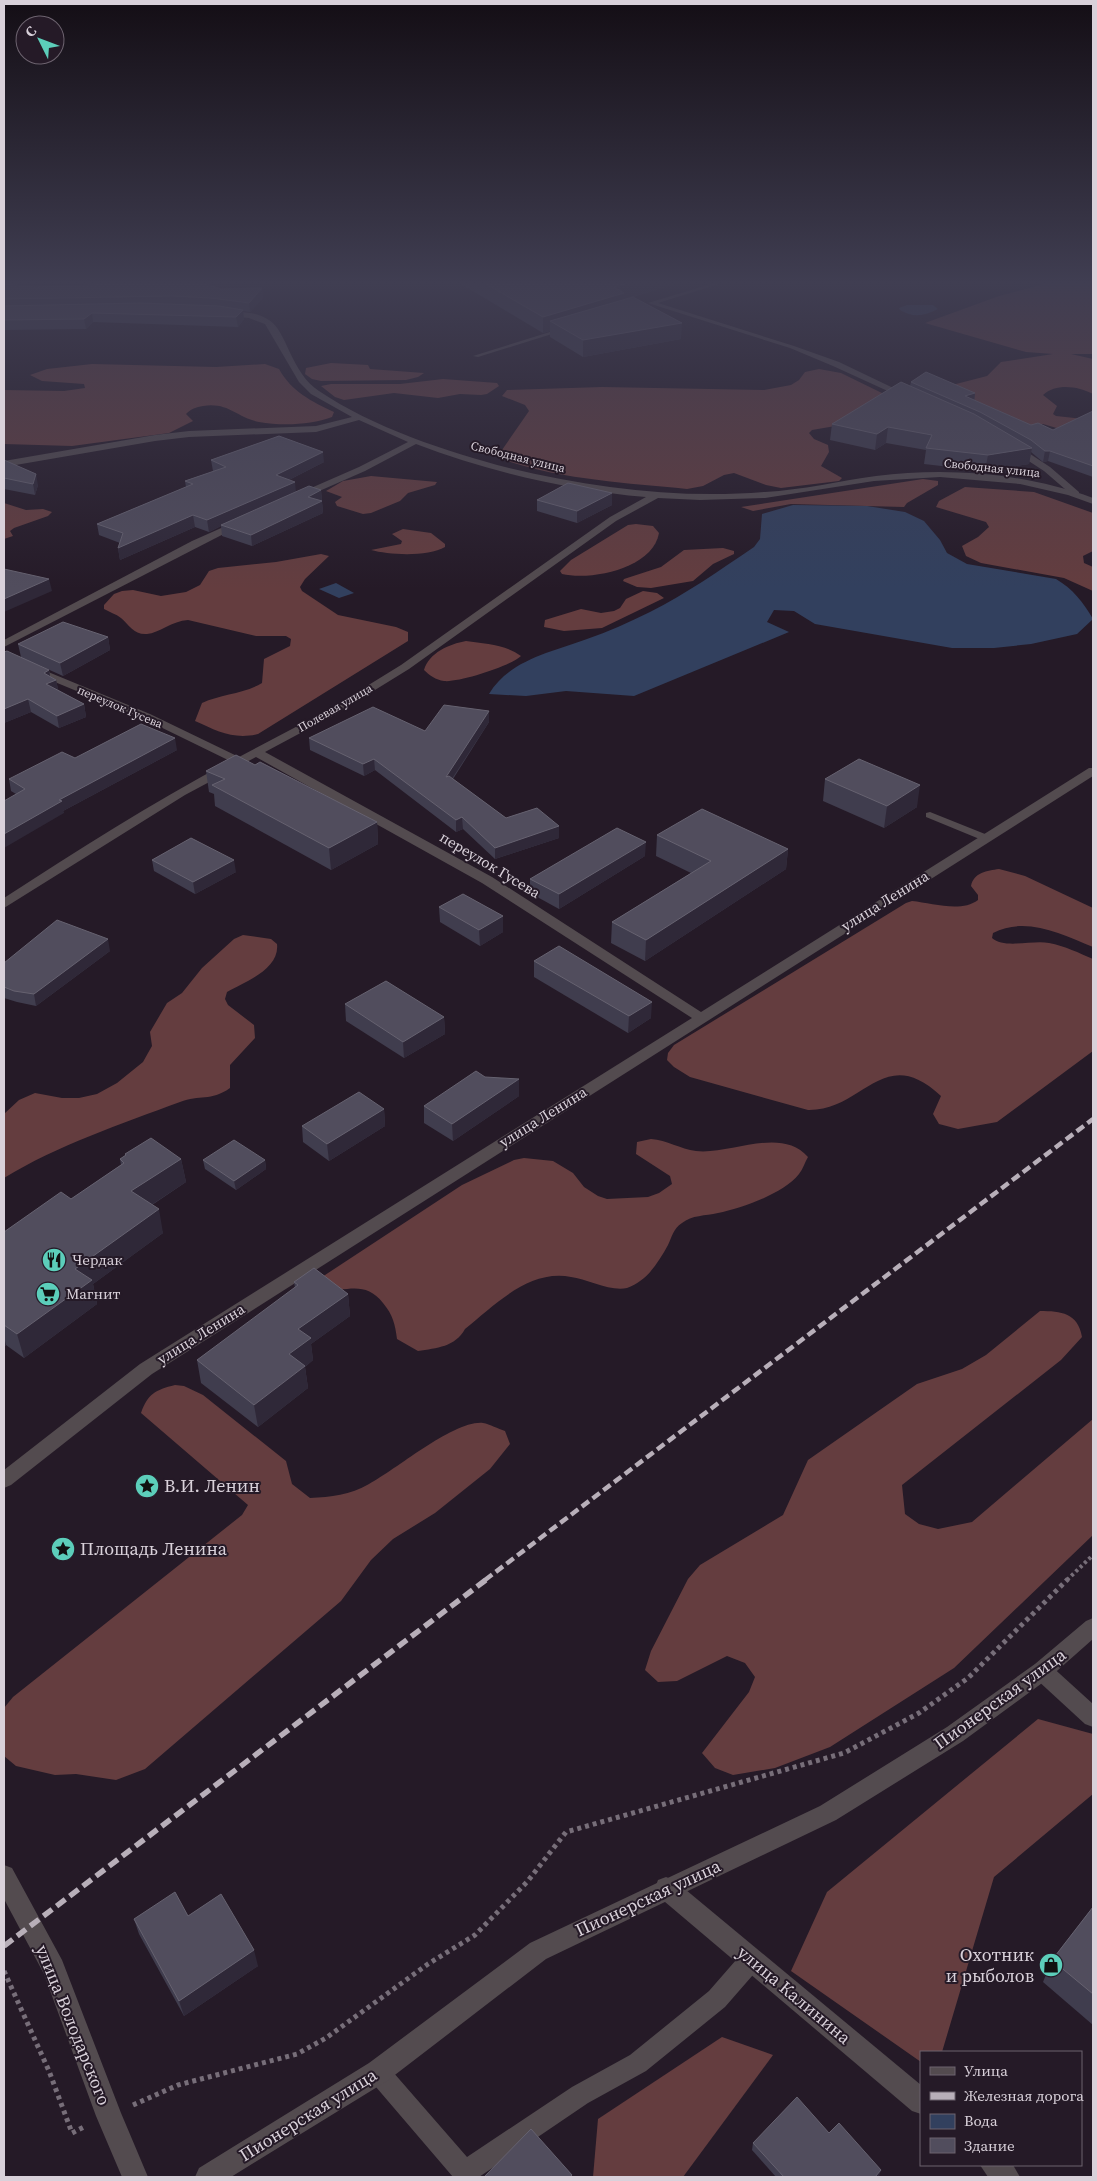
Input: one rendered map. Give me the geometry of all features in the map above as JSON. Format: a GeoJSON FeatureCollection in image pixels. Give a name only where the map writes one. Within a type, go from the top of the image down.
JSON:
{"type":"FeatureCollection","features":[{"type":"Feature","properties":{"kind":"street","name":"Свободная улица"},"geometry":{"type":"LineString","coordinates":[[305,386],[361,417],[414,442],[504,469],[538,477],[656,495],[764,495],[891,476],[929,474],[1000,479],[1076,494],[1093,501]]}},
{"type":"Feature","properties":{"kind":"street"},"geometry":{"type":"LineString","coordinates":[[4,464],[155,438],[189,434],[316,429],[361,417]]}},
{"type":"Feature","properties":{"kind":"street"},"geometry":{"type":"LineString","coordinates":[[292,500],[362,469],[414,442]]}},
{"type":"Feature","properties":{"kind":"street","name":"Полевая улица"},"geometry":{"type":"LineString","coordinates":[[4,904],[106,837],[236,760],[256,752],[332,712],[406,667],[613,519],[656,495]]}},
{"type":"Feature","properties":{"kind":"street"},"geometry":{"type":"LineString","coordinates":[[4,644],[187,547],[248,520]]}},
{"type":"Feature","properties":{"kind":"street","name":"переулок Гусева"},"geometry":{"type":"LineString","coordinates":[[23,665],[146,716],[236,760]]}},
{"type":"Feature","properties":{"kind":"street","name":"переулок Гусева"},"geometry":{"type":"LineString","coordinates":[[256,752],[487,880],[700,1017]]}},
{"type":"Feature","properties":{"kind":"street","name":"улица Ленина"},"geometry":{"type":"LineString","coordinates":[[4,1480],[146,1369],[700,1017],[1093,771]]}},
{"type":"Feature","properties":{"kind":"street","name":"Пионерская улица"},"geometry":{"type":"LineString","coordinates":[[208,2177],[378,2072],[538,1951],[666,1888],[828,1813],[955,1734],[1042,1671],[1093,1627]]}},
{"type":"Feature","properties":{"kind":"street"},"geometry":{"type":"LineString","coordinates":[[1042,1671],[1093,1717]]}},
{"type":"Feature","properties":{"kind":"street","name":"улица Володарского"},"geometry":{"type":"LineString","coordinates":[[4,1876],[54,1968],[109,2116],[135,2177]]}},
{"type":"Feature","properties":{"kind":"street","name":"улица Калинина"},"geometry":{"type":"LineString","coordinates":[[666,1888],[920,2101]]}},
{"type":"Feature","properties":{"kind":"street"},"geometry":{"type":"LineString","coordinates":[[993,2166],[1007,2177]]}},
{"type":"Feature","properties":{"kind":"lane"},"geometry":{"type":"LineString","coordinates":[[885,386],[917,400]]}},
{"type":"Feature","properties":{"kind":"lane"},"geometry":{"type":"LineString","coordinates":[[1009,445],[1047,470],[1076,494]]}},
{"type":"Feature","properties":{"kind":"lane"},"geometry":{"type":"LineString","coordinates":[[930,815],[986,838]]}},
{"type":"Feature","properties":{"kind":"lane"},"geometry":{"type":"LineString","coordinates":[[378,2072],[465,2173],[580,2096],[638,2063],[717,1999],[752,1960]]}},
{"type":"Feature","properties":{"kind":"path"},"geometry":{"type":"LineString","coordinates":[[178,2085],[297,2054],[326,2038],[428,1964],[475,1936],[527,1882],[566,1832],[844,1753],[919,1713],[968,1678],[1093,1555]]}},
{"type":"Feature","properties":{"kind":"shaded area"},"geometry":{"type":"Polygon","coordinates":[[[84,386],[292,386],[310,400],[334,412],[332,417],[315,422],[277,424],[251,420],[226,408],[212,405],[194,408],[186,414],[193,421],[169,433],[72,446],[4,444],[4,390],[64,391],[85,388],[84,386]]]}},
{"type":"Feature","properties":{"kind":"shaded area"},"geometry":{"type":"Polygon","coordinates":[[[321,386],[499,386],[487,394],[481,395],[460,394],[438,398],[394,393],[344,400],[335,397],[321,386]]]}},
{"type":"Feature","properties":{"kind":"shaded area"},"geometry":{"type":"Polygon","coordinates":[[[787,386],[867,386],[886,395],[847,424],[812,430],[809,433],[814,439],[828,445],[829,452],[821,466],[842,478],[839,481],[781,488],[766,485],[734,473],[724,475],[703,486],[687,489],[596,480],[551,473],[507,461],[502,450],[529,411],[525,405],[502,396],[507,390],[602,387],[764,390],[787,386]]]}},
{"type":"Feature","properties":{"kind":"shaded area"},"geometry":{"type":"Polygon","coordinates":[[[949,386],[1093,386],[1093,394],[1081,389],[1061,387],[1048,391],[1043,395],[1057,406],[1053,414],[1056,416],[1093,420],[1077,434],[1043,424],[1023,426],[929,391],[949,386]]]}},
{"type":"Feature","properties":{"kind":"shaded area"},"geometry":{"type":"Polygon","coordinates":[[[371,476],[437,482],[435,485],[408,493],[400,501],[371,513],[363,514],[337,506],[335,502],[342,497],[326,491],[343,481],[371,476]]]}},
{"type":"Feature","properties":{"kind":"shaded area"},"geometry":{"type":"Polygon","coordinates":[[[923,479],[938,481],[938,485],[907,503],[904,507],[791,504],[753,511],[741,507],[923,479]]]}},
{"type":"Feature","properties":{"kind":"shaded area"},"geometry":{"type":"Polygon","coordinates":[[[965,487],[1034,492],[1093,513],[1093,551],[1083,556],[1084,563],[1093,567],[1093,591],[1064,578],[981,563],[966,556],[962,546],[978,537],[989,527],[986,522],[936,507],[939,501],[965,487]]]}},
{"type":"Feature","properties":{"kind":"shaded area"},"geometry":{"type":"Polygon","coordinates":[[[4,503],[26,510],[43,509],[52,512],[48,516],[14,528],[10,531],[13,536],[4,539],[4,503]]]}},
{"type":"Feature","properties":{"kind":"shaded area"},"geometry":{"type":"Polygon","coordinates":[[[628,525],[653,526],[659,533],[654,545],[646,555],[634,563],[620,569],[589,575],[575,576],[562,574],[560,571],[571,560],[628,525]]]}},
{"type":"Feature","properties":{"kind":"shaded area"},"geometry":{"type":"Polygon","coordinates":[[[403,529],[431,533],[445,544],[445,547],[419,554],[388,553],[371,550],[401,544],[402,541],[392,534],[403,529]]]}},
{"type":"Feature","properties":{"kind":"shaded area"},"geometry":{"type":"Polygon","coordinates":[[[723,548],[734,551],[734,554],[713,564],[693,581],[651,588],[637,587],[623,581],[624,579],[661,567],[684,550],[723,548]]]}},
{"type":"Feature","properties":{"kind":"shaded area"},"geometry":{"type":"Polygon","coordinates":[[[321,554],[329,556],[305,579],[300,587],[302,591],[338,615],[396,627],[408,632],[408,641],[258,734],[249,736],[233,735],[195,721],[202,703],[248,690],[262,683],[264,659],[290,646],[291,639],[286,636],[256,636],[188,620],[177,622],[152,633],[142,634],[132,629],[119,617],[104,609],[104,605],[114,594],[122,591],[133,590],[161,596],[186,592],[200,585],[209,571],[218,568],[276,562],[321,554]]]}},
{"type":"Feature","properties":{"kind":"shaded area"},"geometry":{"type":"Polygon","coordinates":[[[643,591],[657,593],[664,598],[602,628],[564,631],[544,627],[545,620],[581,609],[601,613],[614,611],[620,608],[626,599],[643,591]]]}},
{"type":"Feature","properties":{"kind":"shaded area"},"geometry":{"type":"Polygon","coordinates":[[[466,641],[502,647],[521,656],[496,669],[472,677],[451,681],[438,680],[424,670],[430,659],[440,650],[466,641]]]}},
{"type":"Feature","properties":{"kind":"shaded area"},"geometry":{"type":"Polygon","coordinates":[[[999,869],[1025,876],[1093,908],[1093,947],[1056,932],[1031,927],[1005,928],[993,933],[992,938],[1011,944],[1049,943],[1093,959],[1093,1051],[997,1122],[958,1129],[939,1124],[933,1114],[941,1096],[921,1081],[904,1076],[888,1077],[844,1101],[827,1107],[808,1110],[690,1077],[667,1060],[668,1053],[674,1045],[906,903],[912,901],[955,907],[971,904],[978,900],[978,895],[971,886],[975,878],[982,873],[999,869]]]}},
{"type":"Feature","properties":{"kind":"shaded area"},"geometry":{"type":"Polygon","coordinates":[[[243,935],[271,939],[277,944],[273,961],[267,968],[252,979],[227,992],[225,999],[228,1005],[254,1025],[255,1038],[230,1065],[230,1088],[217,1095],[193,1098],[180,1102],[90,1136],[46,1155],[4,1178],[4,1114],[19,1100],[35,1093],[62,1098],[79,1098],[97,1094],[117,1083],[143,1062],[152,1046],[150,1032],[167,1003],[182,993],[202,968],[234,939],[243,935]]]}},
{"type":"Feature","properties":{"kind":"shaded area"},"geometry":{"type":"Polygon","coordinates":[[[651,1139],[696,1151],[709,1151],[755,1144],[784,1144],[797,1148],[808,1157],[799,1174],[773,1194],[739,1208],[694,1217],[679,1225],[656,1265],[634,1285],[621,1289],[606,1287],[571,1277],[541,1278],[514,1291],[501,1300],[465,1329],[456,1340],[445,1346],[418,1351],[397,1339],[389,1312],[377,1296],[370,1292],[356,1288],[322,1292],[322,1277],[462,1185],[514,1160],[524,1158],[553,1161],[573,1173],[584,1187],[598,1196],[607,1199],[648,1197],[659,1193],[672,1184],[670,1176],[636,1154],[637,1142],[651,1139]]]}},
{"type":"Feature","properties":{"kind":"shaded area"},"geometry":{"type":"Polygon","coordinates":[[[1040,1311],[1061,1313],[1072,1318],[1077,1323],[1082,1337],[1061,1360],[902,1485],[905,1514],[919,1524],[938,1529],[972,1522],[1093,1419],[1093,1535],[954,1668],[830,1747],[775,1768],[733,1775],[715,1768],[702,1753],[749,1692],[755,1677],[745,1663],[727,1656],[677,1681],[658,1682],[645,1670],[651,1651],[688,1579],[700,1565],[783,1515],[808,1460],[917,1384],[962,1369],[986,1355],[1040,1311]]]}},
{"type":"Feature","properties":{"kind":"shaded area"},"geometry":{"type":"Polygon","coordinates":[[[175,1385],[184,1386],[203,1395],[286,1461],[292,1484],[310,1498],[340,1495],[362,1488],[441,1437],[471,1424],[488,1424],[505,1431],[510,1444],[490,1469],[435,1513],[393,1539],[371,1560],[341,1601],[145,1769],[116,1780],[76,1774],[55,1775],[16,1766],[4,1756],[4,1708],[13,1697],[242,1515],[248,1505],[141,1413],[146,1401],[153,1394],[175,1385]]]}},
{"type":"Feature","properties":{"kind":"shaded area"},"geometry":{"type":"Polygon","coordinates":[[[1038,1719],[1093,1734],[1093,1794],[994,1877],[942,2051],[920,2051],[920,2061],[791,1971],[827,1892],[1038,1719]]]}},
{"type":"Feature","properties":{"kind":"shaded area"},"geometry":{"type":"Polygon","coordinates":[[[722,2037],[773,2055],[683,2177],[593,2177],[598,2119],[722,2037]]]}},
{"type":"Feature","properties":{"kind":"water"},"geometry":{"type":"Polygon","coordinates":[[[793,505],[867,506],[905,512],[924,521],[940,540],[947,553],[967,564],[1056,579],[1077,596],[1093,619],[1077,634],[1031,644],[994,648],[952,648],[815,624],[794,611],[774,610],[767,622],[789,632],[634,696],[566,691],[526,696],[489,694],[498,682],[520,665],[546,653],[618,627],[690,590],[754,547],[760,539],[762,514],[793,505]]]}},
{"type":"Feature","properties":{"kind":"water"},"geometry":{"type":"Polygon","coordinates":[[[336,583],[354,593],[339,598],[319,589],[336,583]]]}},
{"type":"Feature","properties":{"kind":"building"},"geometry":{"type":"Polygon","coordinates":[[[895,386],[910,386],[974,414],[1032,448],[988,455],[926,448],[932,435],[888,427],[877,434],[832,424],[895,386]]]}},
{"type":"Feature","properties":{"kind":"building"},"geometry":{"type":"Polygon","coordinates":[[[920,386],[958,386],[975,393],[965,396],[1031,425],[1038,423],[1053,430],[1093,411],[1093,466],[1045,451],[1031,440],[980,412],[920,386]]]}},
{"type":"Feature","properties":{"kind":"building"},"geometry":{"type":"Polygon","coordinates":[[[279,436],[323,452],[276,475],[295,482],[207,520],[193,515],[118,548],[123,533],[97,524],[193,484],[185,481],[226,467],[211,460],[279,436]]]}},
{"type":"Feature","properties":{"kind":"building"},"geometry":{"type":"Polygon","coordinates":[[[4,460],[36,474],[33,484],[4,478],[4,460]]]}},
{"type":"Feature","properties":{"kind":"building"},"geometry":{"type":"Polygon","coordinates":[[[568,483],[612,493],[577,511],[537,500],[568,483]]]}},
{"type":"Feature","properties":{"kind":"building"},"geometry":{"type":"Polygon","coordinates":[[[309,486],[321,490],[308,497],[322,501],[251,535],[221,525],[309,486]]]}},
{"type":"Feature","properties":{"kind":"building"},"geometry":{"type":"Polygon","coordinates":[[[4,569],[49,579],[4,599],[4,569]]]}},
{"type":"Feature","properties":{"kind":"building"},"geometry":{"type":"Polygon","coordinates":[[[63,622],[108,637],[60,663],[18,644],[63,622]]]}},
{"type":"Feature","properties":{"kind":"building"},"geometry":{"type":"Polygon","coordinates":[[[7,651],[49,670],[44,673],[56,680],[46,684],[84,704],[57,716],[28,699],[4,709],[4,652],[7,651]]]}},
{"type":"Feature","properties":{"kind":"building"},"geometry":{"type":"Polygon","coordinates":[[[444,705],[489,711],[446,777],[449,776],[506,818],[537,808],[559,826],[495,848],[462,817],[456,820],[374,759],[363,764],[309,738],[373,707],[425,731],[444,705]]]}},
{"type":"Feature","properties":{"kind":"building"},"geometry":{"type":"Polygon","coordinates":[[[141,724],[175,738],[59,800],[62,801],[4,834],[4,801],[25,789],[9,779],[62,752],[75,758],[141,724]]]}},
{"type":"Feature","properties":{"kind":"building"},"geometry":{"type":"Polygon","coordinates":[[[236,755],[255,765],[260,762],[377,822],[329,848],[212,785],[225,779],[206,771],[236,755]]]}},
{"type":"Feature","properties":{"kind":"building"},"geometry":{"type":"Polygon","coordinates":[[[859,759],[920,785],[887,806],[825,779],[859,759]]]}},
{"type":"Feature","properties":{"kind":"building"},"geometry":{"type":"Polygon","coordinates":[[[702,809],[788,849],[646,940],[612,922],[711,861],[657,835],[702,809]]]}},
{"type":"Feature","properties":{"kind":"building"},"geometry":{"type":"Polygon","coordinates":[[[617,828],[646,842],[559,894],[530,879],[617,828]]]}},
{"type":"Feature","properties":{"kind":"building"},"geometry":{"type":"Polygon","coordinates":[[[191,838],[234,860],[193,882],[152,860],[191,838]]]}},
{"type":"Feature","properties":{"kind":"building"},"geometry":{"type":"Polygon","coordinates":[[[463,894],[503,916],[479,930],[439,907],[463,894]]]}},
{"type":"Feature","properties":{"kind":"building"},"geometry":{"type":"Polygon","coordinates":[[[57,920],[108,939],[34,994],[14,991],[4,987],[4,963],[57,920]]]}},
{"type":"Feature","properties":{"kind":"building"},"geometry":{"type":"Polygon","coordinates":[[[559,946],[652,1002],[629,1016],[534,961],[559,946]]]}},
{"type":"Feature","properties":{"kind":"building"},"geometry":{"type":"Polygon","coordinates":[[[386,981],[444,1017],[403,1042],[345,1004],[386,981]]]}},
{"type":"Feature","properties":{"kind":"building"},"geometry":{"type":"Polygon","coordinates":[[[476,1071],[485,1077],[519,1079],[452,1124],[424,1106],[476,1071]]]}},
{"type":"Feature","properties":{"kind":"building"},"geometry":{"type":"Polygon","coordinates":[[[359,1092],[384,1109],[327,1144],[302,1126],[359,1092]]]}},
{"type":"Feature","properties":{"kind":"building"},"geometry":{"type":"Polygon","coordinates":[[[151,1138],[181,1159],[131,1191],[159,1209],[75,1269],[92,1280],[17,1334],[4,1325],[4,1232],[61,1192],[71,1199],[124,1163],[120,1159],[125,1154],[151,1138]]]}},
{"type":"Feature","properties":{"kind":"building"},"geometry":{"type":"Polygon","coordinates":[[[234,1140],[265,1160],[234,1181],[203,1160],[234,1140]]]}},
{"type":"Feature","properties":{"kind":"building"},"geometry":{"type":"Polygon","coordinates":[[[314,1268],[348,1294],[298,1329],[311,1338],[289,1354],[305,1366],[254,1405],[197,1360],[298,1285],[294,1282],[314,1268]]]}},
{"type":"Feature","properties":{"kind":"building"},"geometry":{"type":"Polygon","coordinates":[[[175,1892],[188,1916],[221,1894],[254,1950],[179,2001],[134,1919],[175,1892]]]}},
{"type":"Feature","properties":{"kind":"building"},"geometry":{"type":"Polygon","coordinates":[[[1093,1907],[1093,1994],[1052,1960],[1093,1907]]]}},
{"type":"Feature","properties":{"kind":"building"},"geometry":{"type":"Polygon","coordinates":[[[797,2097],[829,2133],[839,2123],[881,2170],[875,2177],[784,2177],[753,2143],[797,2097]]]}},
{"type":"Feature","properties":{"kind":"building"},"geometry":{"type":"Polygon","coordinates":[[[531,2129],[572,2175],[570,2177],[484,2177],[531,2129]]]}},
{"type":"Feature","properties":{"kind":"railway"},"geometry":{"type":"LineString","coordinates":[[485,1580],[1093,1119]]}},
{"type":"Feature","properties":{"kind":"railway"},"geometry":{"type":"LineString","coordinates":[[4,1946],[487,1579]]}},
{"type":"Feature","properties":{"kind":"place","name":"Чердак"},"geometry":{"type":"Point","coordinates":[54,1260]}},
{"type":"Feature","properties":{"kind":"place","name":"Магнит"},"geometry":{"type":"Point","coordinates":[48,1294]}},
{"type":"Feature","properties":{"kind":"place","name":"В.И. Ленин"},"geometry":{"type":"Point","coordinates":[147,1486]}},
{"type":"Feature","properties":{"kind":"place","name":"Площадь Ленина"},"geometry":{"type":"Point","coordinates":[63,1549]}},
{"type":"Feature","properties":{"kind":"place","name":"Охотник и рыболов"},"geometry":{"type":"Point","coordinates":[1051,1965]}}]}
